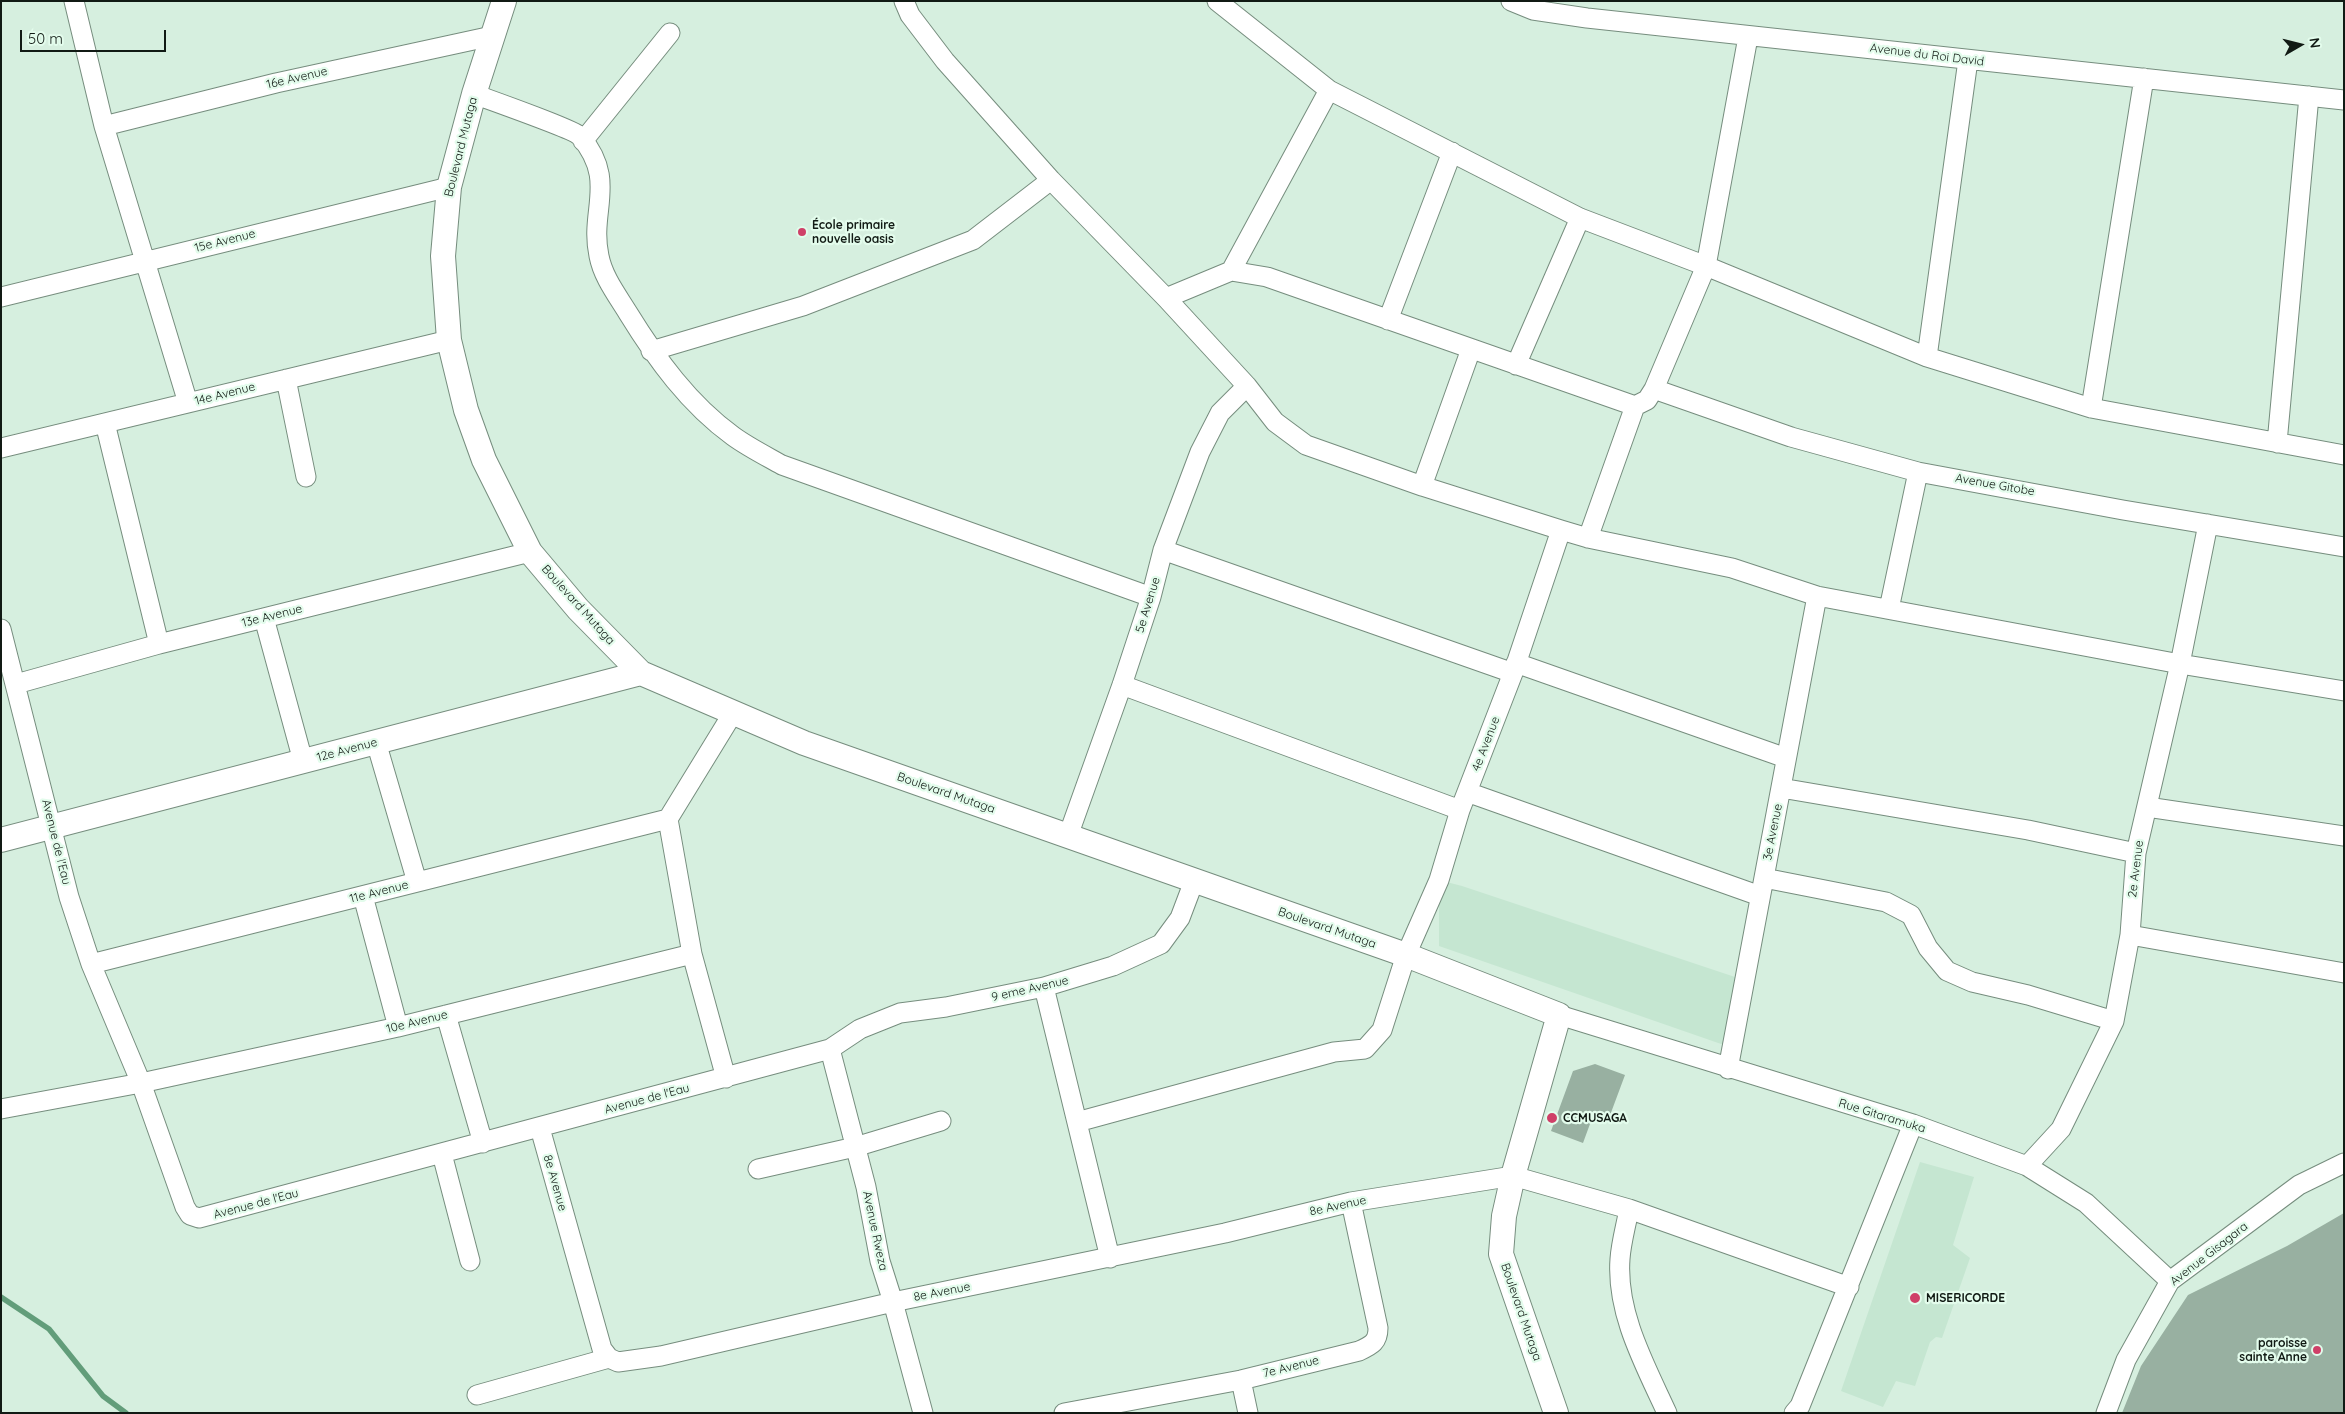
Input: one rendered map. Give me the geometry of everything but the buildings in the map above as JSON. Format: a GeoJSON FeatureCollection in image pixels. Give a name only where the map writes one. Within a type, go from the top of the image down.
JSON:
{"type":"FeatureCollection","features":[{"type":"Feature","properties":{"kind":"street"},"geometry":{"type":"LineString","coordinates":[[74,1],[104,126],[188,403]]}},
{"type":"Feature","properties":{"kind":"street","name":"Boulevard Mutaga"},"geometry":{"type":"LineString","coordinates":[[504,1],[474,94],[449,187],[443,256],[449,340],[466,410],[484,460],[530,552],[578,609],[641,673],[804,742],[1406,955],[1559,1015],[1513,1176],[1504,1216],[1501,1254],[1556,1413]]}},
{"type":"Feature","properties":{"kind":"street"},"geometry":{"type":"LineString","coordinates":[[904,1],[910,15],[945,61],[1052,180],[1166,298],[1247,386],[1275,422],[1306,445],[1422,486],[1588,538],[1732,568],[1817,596],[2180,664],[2344,691]]}},
{"type":"Feature","properties":{"kind":"street"},"geometry":{"type":"LineString","coordinates":[[1217,1],[1329,90],[1580,218],[1706,266],[1927,357],[2091,408],[2344,456]]}},
{"type":"Feature","properties":{"kind":"street","name":"Avenue du Roi David"},"geometry":{"type":"LineString","coordinates":[[1512,1],[1533,10],[1587,18],[1748,37],[1860,46],[1968,60],[2344,100]]}},
{"type":"Feature","properties":{"kind":"street"},"geometry":{"type":"LineString","coordinates":[[583,141],[670,33]]}},
{"type":"Feature","properties":{"kind":"street","name":"16e Avenue"},"geometry":{"type":"LineString","coordinates":[[104,126],[276,83],[492,36]]}},
{"type":"Feature","properties":{"kind":"street"},"geometry":{"type":"LineString","coordinates":[[1588,538],[1635,406],[1647,400],[1654,389],[1706,266],[1748,37]]}},
{"type":"Feature","properties":{"kind":"street"},"geometry":{"type":"LineString","coordinates":[[1927,357],[1968,60]]}},
{"type":"Feature","properties":{"kind":"street"},"geometry":{"type":"LineString","coordinates":[[2091,408],[2144,78]]}},
{"type":"Feature","properties":{"kind":"street"},"geometry":{"type":"LineString","coordinates":[[1231,271],[1329,90]]}},
{"type":"Feature","properties":{"kind":"street"},"geometry":{"type":"LineString","coordinates":[[474,94],[578,134],[596,161],[602,190],[598,220],[599,256],[610,284],[651,352],[695,404],[734,437],[782,465],[1151,597]]}},
{"type":"Feature","properties":{"kind":"street"},"geometry":{"type":"LineString","coordinates":[[2277,443],[2309,96]]}},
{"type":"Feature","properties":{"kind":"street"},"geometry":{"type":"LineString","coordinates":[[1388,320],[1452,152]]}},
{"type":"Feature","properties":{"kind":"street"},"geometry":{"type":"LineString","coordinates":[[651,352],[803,306],[973,240],[1052,180]]}},
{"type":"Feature","properties":{"kind":"street","name":"15e Avenue"},"geometry":{"type":"LineString","coordinates":[[1,297],[449,187]]}},
{"type":"Feature","properties":{"kind":"street"},"geometry":{"type":"LineString","coordinates":[[1516,365],[1580,218]]}},
{"type":"Feature","properties":{"kind":"street"},"geometry":{"type":"LineString","coordinates":[[1166,298],[1231,271],[1267,277],[1635,406]]}},
{"type":"Feature","properties":{"kind":"street","name":"14e Avenue"},"geometry":{"type":"LineString","coordinates":[[1,448],[449,340]]}},
{"type":"Feature","properties":{"kind":"street"},"geometry":{"type":"LineString","coordinates":[[1422,486],[1471,349]]}},
{"type":"Feature","properties":{"kind":"street"},"geometry":{"type":"LineString","coordinates":[[286,379],[306,477]]}},
{"type":"Feature","properties":{"kind":"street","name":"5e Avenue"},"geometry":{"type":"LineString","coordinates":[[1068,836],[1122,685],[1151,597],[1163,550],[1200,452],[1220,413],[1247,386]]}},
{"type":"Feature","properties":{"kind":"street","name":"Avenue Gitobe"},"geometry":{"type":"LineString","coordinates":[[1654,389],[1791,436],[1918,472],[2344,547]]}},
{"type":"Feature","properties":{"kind":"street"},"geometry":{"type":"LineString","coordinates":[[104,423],[159,644]]}},
{"type":"Feature","properties":{"kind":"street"},"geometry":{"type":"LineString","coordinates":[[1889,609],[1918,472]]}},
{"type":"Feature","properties":{"kind":"street","name":"2e Avenue"},"geometry":{"type":"LineString","coordinates":[[2027,1166],[2061,1129],[2114,1021],[2130,935],[2136,853],[2180,664],[2208,524]]}},
{"type":"Feature","properties":{"kind":"street","name":"4e Avenue"},"geometry":{"type":"LineString","coordinates":[[1077,1122],[1334,1052],[1365,1049],[1382,1030],[1406,955],[1439,880],[1460,810],[1514,668],[1561,530]]}},
{"type":"Feature","properties":{"kind":"street"},"geometry":{"type":"LineString","coordinates":[[1163,550],[1786,758]]}},
{"type":"Feature","properties":{"kind":"street","name":"13e Avenue"},"geometry":{"type":"LineString","coordinates":[[16,684],[159,644],[530,552]]}},
{"type":"Feature","properties":{"kind":"street","name":"3e Avenue"},"geometry":{"type":"LineString","coordinates":[[1728,1069],[1817,596]]}},
{"type":"Feature","properties":{"kind":"street"},"geometry":{"type":"LineString","coordinates":[[264,618],[303,761]]}},
{"type":"Feature","properties":{"kind":"street","name":"Avenue de l'Eau"},"geometry":{"type":"LineString","coordinates":[[1,629],[69,897],[91,964],[142,1084],[185,1207],[190,1215],[199,1218],[830,1049]]}},
{"type":"Feature","properties":{"kind":"street","name":"12e Avenue"},"geometry":{"type":"LineString","coordinates":[[1,840],[641,673]]}},
{"type":"Feature","properties":{"kind":"street"},"geometry":{"type":"LineString","coordinates":[[1122,685],[1460,810]]}},
{"type":"Feature","properties":{"kind":"street"},"geometry":{"type":"LineString","coordinates":[[726,1078],[692,954],[668,819],[733,713]]}},
{"type":"Feature","properties":{"kind":"street"},"geometry":{"type":"LineString","coordinates":[[376,742],[417,882]]}},
{"type":"Feature","properties":{"kind":"street"},"geometry":{"type":"LineString","coordinates":[[1781,788],[2028,830],[2136,853]]}},
{"type":"Feature","properties":{"kind":"street"},"geometry":{"type":"LineString","coordinates":[[1467,792],[1762,887],[1886,902],[1911,915],[1928,948],[1947,971],[1972,982],[2028,995],[2114,1021]]}},
{"type":"Feature","properties":{"kind":"street"},"geometry":{"type":"LineString","coordinates":[[2147,807],[2344,836]]}},
{"type":"Feature","properties":{"kind":"street","name":"11e Avenue"},"geometry":{"type":"LineString","coordinates":[[91,964],[668,819]]}},
{"type":"Feature","properties":{"kind":"street","name":"9 eme Avenue"},"geometry":{"type":"LineString","coordinates":[[830,1049],[860,1029],[900,1013],[946,1007],[1044,987],[1113,966],[1161,944],[1180,918],[1194,881]]}},
{"type":"Feature","properties":{"kind":"street"},"geometry":{"type":"LineString","coordinates":[[363,896],[398,1027]]}},
{"type":"Feature","properties":{"kind":"street"},"geometry":{"type":"LineString","coordinates":[[2130,935],[2344,973]]}},
{"type":"Feature","properties":{"kind":"street","name":"10e Avenue"},"geometry":{"type":"LineString","coordinates":[[1,1109],[142,1084],[398,1027],[692,954]]}},
{"type":"Feature","properties":{"kind":"street"},"geometry":{"type":"LineString","coordinates":[[1044,987],[1110,1258]]}},
{"type":"Feature","properties":{"kind":"street"},"geometry":{"type":"LineString","coordinates":[[446,1015],[483,1143]]}},
{"type":"Feature","properties":{"kind":"street","name":"Rue Gitaramuka"},"geometry":{"type":"LineString","coordinates":[[1559,1015],[1728,1069],[1913,1124],[2027,1166],[2086,1203],[2170,1281]]}},
{"type":"Feature","properties":{"kind":"street","name":"Avenue Rweza"},"geometry":{"type":"LineString","coordinates":[[830,1049],[866,1187],[880,1261],[894,1302],[923,1413]]}},
{"type":"Feature","properties":{"kind":"street"},"geometry":{"type":"LineString","coordinates":[[758,1169],[855,1147],[941,1121]]}},
{"type":"Feature","properties":{"kind":"street"},"geometry":{"type":"LineString","coordinates":[[1794,1413],[1800,1406],[1849,1287],[1913,1124]]}},
{"type":"Feature","properties":{"kind":"street","name":"8e Avenue"},"geometry":{"type":"LineString","coordinates":[[540,1128],[602,1349],[609,1358],[618,1362],[661,1356],[894,1302],[1225,1233],[1351,1202],[1513,1176]]}},
{"type":"Feature","properties":{"kind":"street"},"geometry":{"type":"LineString","coordinates":[[442,1154],[470,1261]]}},
{"type":"Feature","properties":{"kind":"street","name":"Avenue Gisagara"},"geometry":{"type":"LineString","coordinates":[[2106,1413],[2126,1360],[2170,1281],[2299,1185],[2344,1163]]}},
{"type":"Feature","properties":{"kind":"street"},"geometry":{"type":"LineString","coordinates":[[1513,1176],[1629,1209],[1849,1287]]}},
{"type":"Feature","properties":{"kind":"street","name":"7e Avenue"},"geometry":{"type":"LineString","coordinates":[[1064,1413],[1241,1380],[1359,1351],[1372,1345],[1378,1338],[1378,1328],[1351,1202]]}},
{"type":"Feature","properties":{"kind":"street"},"geometry":{"type":"LineString","coordinates":[[1629,1209],[1620,1259],[1621,1285],[1633,1339],[1667,1413]]}},
{"type":"Feature","properties":{"kind":"street"},"geometry":{"type":"LineString","coordinates":[[477,1395],[609,1358]]}},
{"type":"Feature","properties":{"kind":"street"},"geometry":{"type":"LineString","coordinates":[[1241,1380],[1248,1413]]}},
{"type":"Feature","properties":{"kind":"shaded area"},"geometry":{"type":"Polygon","coordinates":[[[1439,880],[1744,980],[1724,1045],[1439,946],[1439,880]]]}},
{"type":"Feature","properties":{"kind":"shaded area","name":"MISERICORDE"},"geometry":{"type":"Polygon","coordinates":[[[1920,1162],[1974,1177],[1953,1245],[1970,1258],[1942,1338],[1936,1337],[1930,1342],[1915,1386],[1896,1381],[1883,1407],[1841,1391],[1920,1162]]]}},
{"type":"Feature","properties":{"kind":"waterway"},"geometry":{"type":"LineString","coordinates":[[1,1297],[49,1329],[103,1396],[126,1413]]}},
{"type":"Feature","properties":{"kind":"place","name":"École primaire nouvelle oasis"},"geometry":{"type":"Point","coordinates":[802,232]}},
{"type":"Feature","properties":{"kind":"place","name":"CCMUSAGA"},"geometry":{"type":"Point","coordinates":[1552,1118]}},
{"type":"Feature","properties":{"kind":"place","name":"MISERICORDE"},"geometry":{"type":"Point","coordinates":[1915,1298]}},
{"type":"Feature","properties":{"kind":"place","name":"paroisse sainte Anne"},"geometry":{"type":"Point","coordinates":[2317,1350]}}]}
